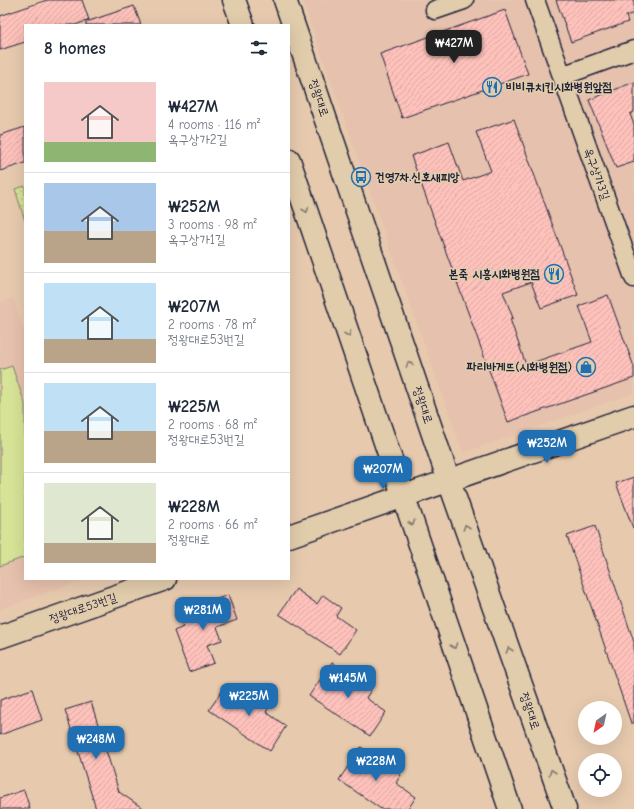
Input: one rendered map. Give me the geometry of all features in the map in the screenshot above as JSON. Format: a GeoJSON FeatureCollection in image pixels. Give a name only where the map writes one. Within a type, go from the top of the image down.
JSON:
{"type":"FeatureCollection","features":[{"type":"Feature","properties":{"kind":"street"},"geometry":{"type":"LineString","coordinates":[[234,0],[243,24]]}},
{"type":"Feature","properties":{"kind":"street","name":"정왕대로"},"geometry":{"type":"LineString","coordinates":[[285,0],[449,480],[565,809]]}},
{"type":"Feature","properties":{"kind":"street"},"geometry":{"type":"LineString","coordinates":[[435,10],[464,0]]}},
{"type":"Feature","properties":{"kind":"street","name":"옥구상가3길"},"geometry":{"type":"LineString","coordinates":[[535,0],[633,274]]}},
{"type":"Feature","properties":{"kind":"street"},"geometry":{"type":"LineString","coordinates":[[562,76],[634,50]]}},
{"type":"Feature","properties":{"kind":"street"},"geometry":{"type":"LineString","coordinates":[[290,163],[510,809]]}},
{"type":"Feature","properties":{"kind":"street"},"geometry":{"type":"LineString","coordinates":[[290,536],[634,416]]}},
{"type":"Feature","properties":{"kind":"street","name":"정왕대로53번길"},"geometry":{"type":"LineString","coordinates":[[0,637],[163,580]]}},
{"type":"Feature","properties":{"kind":"shaded area"},"geometry":{"type":"Polygon","coordinates":[[[302,0],[634,0],[634,393],[463,453],[302,0]]]}},
{"type":"Feature","properties":{"kind":"shaded area"},"geometry":{"type":"Polygon","coordinates":[[[13,298],[24,331],[24,580],[83,580],[0,609],[0,303],[13,298]]]}},
{"type":"Feature","properties":{"kind":"green space"},"geometry":{"type":"Polygon","coordinates":[[[24,186],[24,218],[15,189],[24,186]]]}},
{"type":"Feature","properties":{"kind":"green space"},"geometry":{"type":"Polygon","coordinates":[[[12,366],[24,401],[24,557],[0,566],[0,370],[12,366]]]}},
{"type":"Feature","properties":{"kind":"building"},"geometry":{"type":"Polygon","coordinates":[[[47,0],[82,0],[89,20],[78,24],[24,24],[24,42],[0,50],[0,16],[47,0]]]}},
{"type":"Feature","properties":{"kind":"building"},"geometry":{"type":"Polygon","coordinates":[[[556,0],[634,0],[634,13],[626,16],[628,22],[571,42],[556,0]]]}},
{"type":"Feature","properties":{"kind":"building"},"geometry":{"type":"Polygon","coordinates":[[[134,6],[141,24],[86,24],[86,22],[134,6]]]}},
{"type":"Feature","properties":{"kind":"building"},"geometry":{"type":"Polygon","coordinates":[[[505,10],[528,74],[402,118],[380,54],[505,10]]]}},
{"type":"Feature","properties":{"kind":"building"},"geometry":{"type":"Polygon","coordinates":[[[634,82],[634,112],[630,114],[634,125],[634,162],[616,168],[589,100],[634,82]]]}},
{"type":"Feature","properties":{"kind":"building"},"geometry":{"type":"Polygon","coordinates":[[[514,119],[578,295],[541,308],[531,282],[503,292],[513,318],[510,319],[526,365],[592,342],[579,306],[608,295],[634,367],[634,378],[508,422],[411,156],[449,142],[463,181],[491,171],[476,132],[514,119]]]}},
{"type":"Feature","properties":{"kind":"building"},"geometry":{"type":"Polygon","coordinates":[[[24,127],[24,163],[0,171],[0,135],[24,127]]]}},
{"type":"Feature","properties":{"kind":"building"},"geometry":{"type":"Polygon","coordinates":[[[634,477],[634,528],[633,528],[616,483],[634,477]]]}},
{"type":"Feature","properties":{"kind":"building"},"geometry":{"type":"Polygon","coordinates":[[[595,526],[634,642],[634,723],[631,723],[567,536],[595,526]]]}},
{"type":"Feature","properties":{"kind":"building"},"geometry":{"type":"Polygon","coordinates":[[[296,589],[317,604],[323,595],[341,608],[336,616],[356,630],[340,654],[279,614],[296,589]]]}},
{"type":"Feature","properties":{"kind":"building"},"geometry":{"type":"Polygon","coordinates":[[[228,595],[237,620],[217,627],[222,640],[207,645],[214,663],[189,672],[174,631],[183,627],[178,613],[228,595]]]}},
{"type":"Feature","properties":{"kind":"building"},"geometry":{"type":"Polygon","coordinates":[[[332,662],[371,690],[366,698],[386,712],[370,736],[309,696],[332,662]]]}},
{"type":"Feature","properties":{"kind":"building"},"geometry":{"type":"Polygon","coordinates":[[[226,685],[247,700],[253,692],[271,704],[266,712],[286,726],[270,751],[209,710],[226,685]]]}},
{"type":"Feature","properties":{"kind":"building"},"geometry":{"type":"Polygon","coordinates":[[[32,689],[42,720],[0,735],[0,700],[32,689]]]}},
{"type":"Feature","properties":{"kind":"building"},"geometry":{"type":"Polygon","coordinates":[[[91,702],[119,792],[144,809],[96,809],[65,710],[91,702]]]}},
{"type":"Feature","properties":{"kind":"building"},"geometry":{"type":"Polygon","coordinates":[[[361,747],[401,775],[396,783],[416,797],[408,809],[381,809],[339,780],[361,747]]]}},
{"type":"Feature","properties":{"kind":"building"},"geometry":{"type":"Polygon","coordinates":[[[24,790],[30,809],[0,809],[0,798],[24,790]]]}},
{"type":"Feature","properties":{"kind":"place","name":"비비큐치킨시화병원앞점"},"geometry":{"type":"Point","coordinates":[492,87]}},
{"type":"Feature","properties":{"kind":"place","name":"건영7차.신호새피앙"},"geometry":{"type":"Point","coordinates":[361,177]}},
{"type":"Feature","properties":{"kind":"place","name":"본죽 시흥시화병원점"},"geometry":{"type":"Point","coordinates":[554,274]}},
{"type":"Feature","properties":{"kind":"place","name":"파리바게뜨(시화병원점)"},"geometry":{"type":"Point","coordinates":[586,367]}}]}
